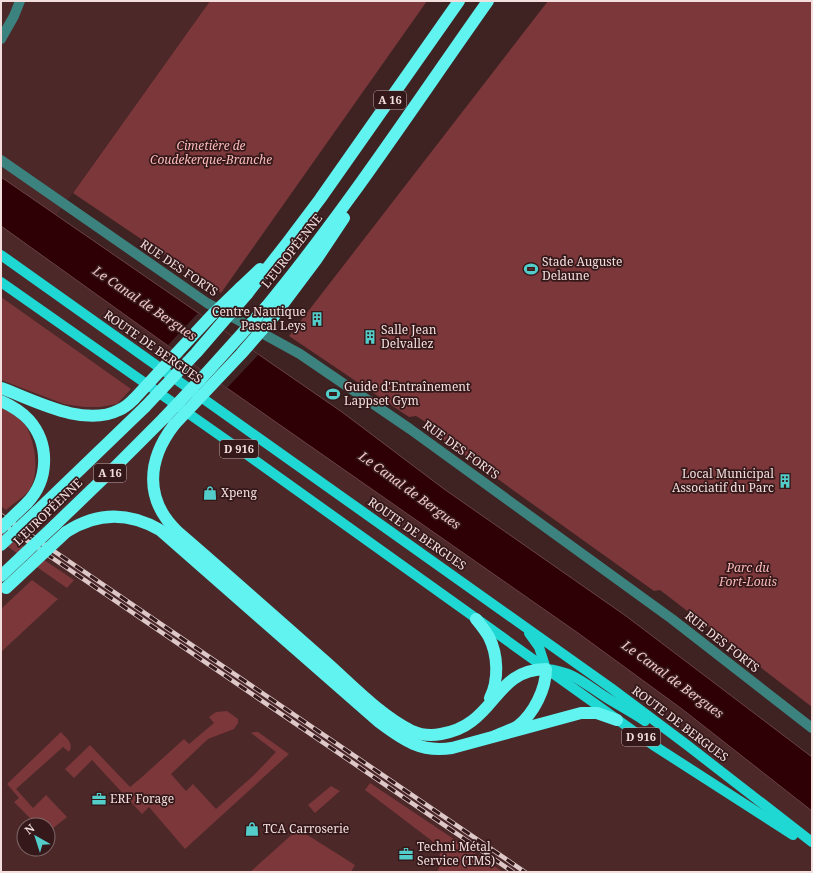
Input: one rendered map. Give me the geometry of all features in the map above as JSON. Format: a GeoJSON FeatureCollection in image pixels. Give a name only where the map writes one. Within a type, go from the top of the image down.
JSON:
{"type":"FeatureCollection","features":[{"type":"Feature","properties":{"kind":"highway","name":"L'EUROPÉENNE"},"geometry":{"type":"LineString","coordinates":[[1,545],[145,406],[196,353],[243,291],[287,243],[320,199],[459,1]]}},
{"type":"Feature","properties":{"kind":"highway","name":"L'EUROPÉENNE"},"geometry":{"type":"LineString","coordinates":[[1,576],[109,473],[270,311],[488,1]]}},
{"type":"Feature","properties":{"kind":"highway"},"geometry":{"type":"LineString","coordinates":[[1,388],[64,412],[86,416],[106,415],[113,413],[120,410],[134,399],[211,316],[243,291]]}},
{"type":"Feature","properties":{"kind":"highway"},"geometry":{"type":"LineString","coordinates":[[270,311],[240,354],[174,425],[160,448],[156,460],[153,485],[157,502],[162,513],[174,528],[381,710],[403,726],[418,733],[425,735],[440,734],[465,726],[484,710],[504,686],[515,678],[531,670],[546,669],[544,686],[532,710],[517,726],[495,736]]}},
{"type":"Feature","properties":{"kind":"highway"},"geometry":{"type":"LineString","coordinates":[[1,401],[17,409],[29,420],[39,435],[45,460],[42,478],[34,495],[1,528]]}},
{"type":"Feature","properties":{"kind":"highway"},"geometry":{"type":"LineString","coordinates":[[3,590],[66,532],[87,521],[116,517],[139,521],[160,530],[379,722],[409,742],[427,748],[452,748],[581,713],[597,713],[617,720]]}},
{"type":"Feature","properties":{"kind":"highway"},"geometry":{"type":"LineString","coordinates":[[476,619],[489,636],[496,667],[494,688],[484,710]]}},
{"type":"Feature","properties":{"kind":"main road","name":"ROUTE DE BERGUES"},"geometry":{"type":"LineString","coordinates":[[1,255],[518,622],[687,744],[812,842]]}},
{"type":"Feature","properties":{"kind":"main road","name":"D 916"},"geometry":{"type":"LineString","coordinates":[[1,282],[255,460],[617,720],[682,764],[812,847]]}},
{"type":"Feature","properties":{"kind":"main road"},"geometry":{"type":"LineString","coordinates":[[518,622],[527,631],[539,648],[546,669],[561,671],[577,678],[611,701],[687,744]]}},
{"type":"Feature","properties":{"kind":"street"},"geometry":{"type":"LineString","coordinates":[[1,39],[14,16],[20,1]]}},
{"type":"Feature","properties":{"kind":"street","name":"RUE DES FORTS"},"geometry":{"type":"LineString","coordinates":[[1,160],[207,303],[297,352],[410,429],[672,619],[812,728]]}},
{"type":"Feature","properties":{"kind":"shaded area"},"geometry":{"type":"Polygon","coordinates":[[[1,1],[210,1],[33,248],[227,388],[578,633],[682,709],[812,811],[812,872],[1,872],[1,1]]]}},
{"type":"Feature","properties":{"kind":"green space","name":"Cimetière de Coudekerque-Branche"},"geometry":{"type":"Polygon","coordinates":[[[210,1],[427,1],[221,293],[73,193],[210,1]]]}},
{"type":"Feature","properties":{"kind":"green space","name":"Parc du Fort-Louis"},"geometry":{"type":"Polygon","coordinates":[[[548,1],[812,1],[812,707],[660,590],[654,591],[432,432],[432,426],[416,416],[409,417],[289,336],[548,1]]]}},
{"type":"Feature","properties":{"kind":"green space"},"geometry":{"type":"Polygon","coordinates":[[[1,297],[131,389],[117,404],[100,407],[84,407],[64,404],[1,380],[1,297]]]}},
{"type":"Feature","properties":{"kind":"green space"},"geometry":{"type":"Polygon","coordinates":[[[1,408],[15,415],[26,426],[32,440],[36,466],[35,475],[30,489],[6,510],[1,506],[1,408]]]}},
{"type":"Feature","properties":{"kind":"green space"},"geometry":{"type":"Polygon","coordinates":[[[1,531],[74,580],[67,588],[1,542],[1,531]]]}},
{"type":"Feature","properties":{"kind":"green space"},"geometry":{"type":"Polygon","coordinates":[[[32,580],[58,599],[1,652],[1,609],[32,580]]]}},
{"type":"Feature","properties":{"kind":"green space"},"geometry":{"type":"Polygon","coordinates":[[[227,711],[238,719],[238,723],[234,729],[208,739],[171,774],[186,791],[193,784],[216,809],[254,775],[276,752],[251,733],[258,732],[289,754],[185,849],[149,807],[142,814],[92,760],[74,778],[65,769],[90,745],[130,787],[184,739],[189,744],[214,723],[209,717],[216,712],[227,711]]]}},
{"type":"Feature","properties":{"kind":"green space"},"geometry":{"type":"Polygon","coordinates":[[[61,732],[67,739],[71,746],[69,752],[63,747],[16,789],[33,808],[46,795],[67,817],[56,826],[56,817],[29,817],[14,802],[19,798],[7,784],[61,732]]]}},
{"type":"Feature","properties":{"kind":"green space"},"geometry":{"type":"Polygon","coordinates":[[[370,783],[503,872],[437,872],[439,868],[440,847],[365,790],[370,783]]]}},
{"type":"Feature","properties":{"kind":"green space"},"geometry":{"type":"Polygon","coordinates":[[[331,786],[340,791],[315,813],[308,805],[331,786]]]}},
{"type":"Feature","properties":{"kind":"green space"},"geometry":{"type":"Polygon","coordinates":[[[298,829],[355,865],[351,872],[250,872],[298,829]]]}},
{"type":"Feature","properties":{"kind":"water","name":"Le Canal de Bergues"},"geometry":{"type":"Polygon","coordinates":[[[1,177],[342,412],[444,489],[626,616],[812,757],[812,811],[682,709],[578,633],[227,388],[1,226],[1,177]]]}},
{"type":"Feature","properties":{"kind":"pier"},"geometry":{"type":"Polygon","coordinates":[[[198,313],[258,355],[227,388],[168,345],[198,313]]]}},
{"type":"Feature","properties":{"kind":"railway"},"geometry":{"type":"LineString","coordinates":[[1,515],[525,872]]}},
{"type":"Feature","properties":{"kind":"railway"},"geometry":{"type":"LineString","coordinates":[[1,523],[513,872]]}},
{"type":"Feature","properties":{"kind":"place","name":"Stade Auguste Delaune"},"geometry":{"type":"Point","coordinates":[531,269]}},
{"type":"Feature","properties":{"kind":"place","name":"Centre Nautique Pascal Leys"},"geometry":{"type":"Point","coordinates":[317,319]}},
{"type":"Feature","properties":{"kind":"place","name":"Salle Jean Delvallez"},"geometry":{"type":"Point","coordinates":[370,337]}},
{"type":"Feature","properties":{"kind":"place","name":"Guide d'Entraînement Lappset Gym"},"geometry":{"type":"Point","coordinates":[333,394]}},
{"type":"Feature","properties":{"kind":"place","name":"Local Municipal Associatif du Parc"},"geometry":{"type":"Point","coordinates":[785,481]}},
{"type":"Feature","properties":{"kind":"place","name":"Xpeng"},"geometry":{"type":"Point","coordinates":[210,493]}},
{"type":"Feature","properties":{"kind":"place","name":"ERF Forage"},"geometry":{"type":"Point","coordinates":[99,799]}},
{"type":"Feature","properties":{"kind":"place","name":"TCA Carroserie"},"geometry":{"type":"Point","coordinates":[252,829]}},
{"type":"Feature","properties":{"kind":"place","name":"Techni Métal Service (TMS)"},"geometry":{"type":"Point","coordinates":[406,854]}}]}
